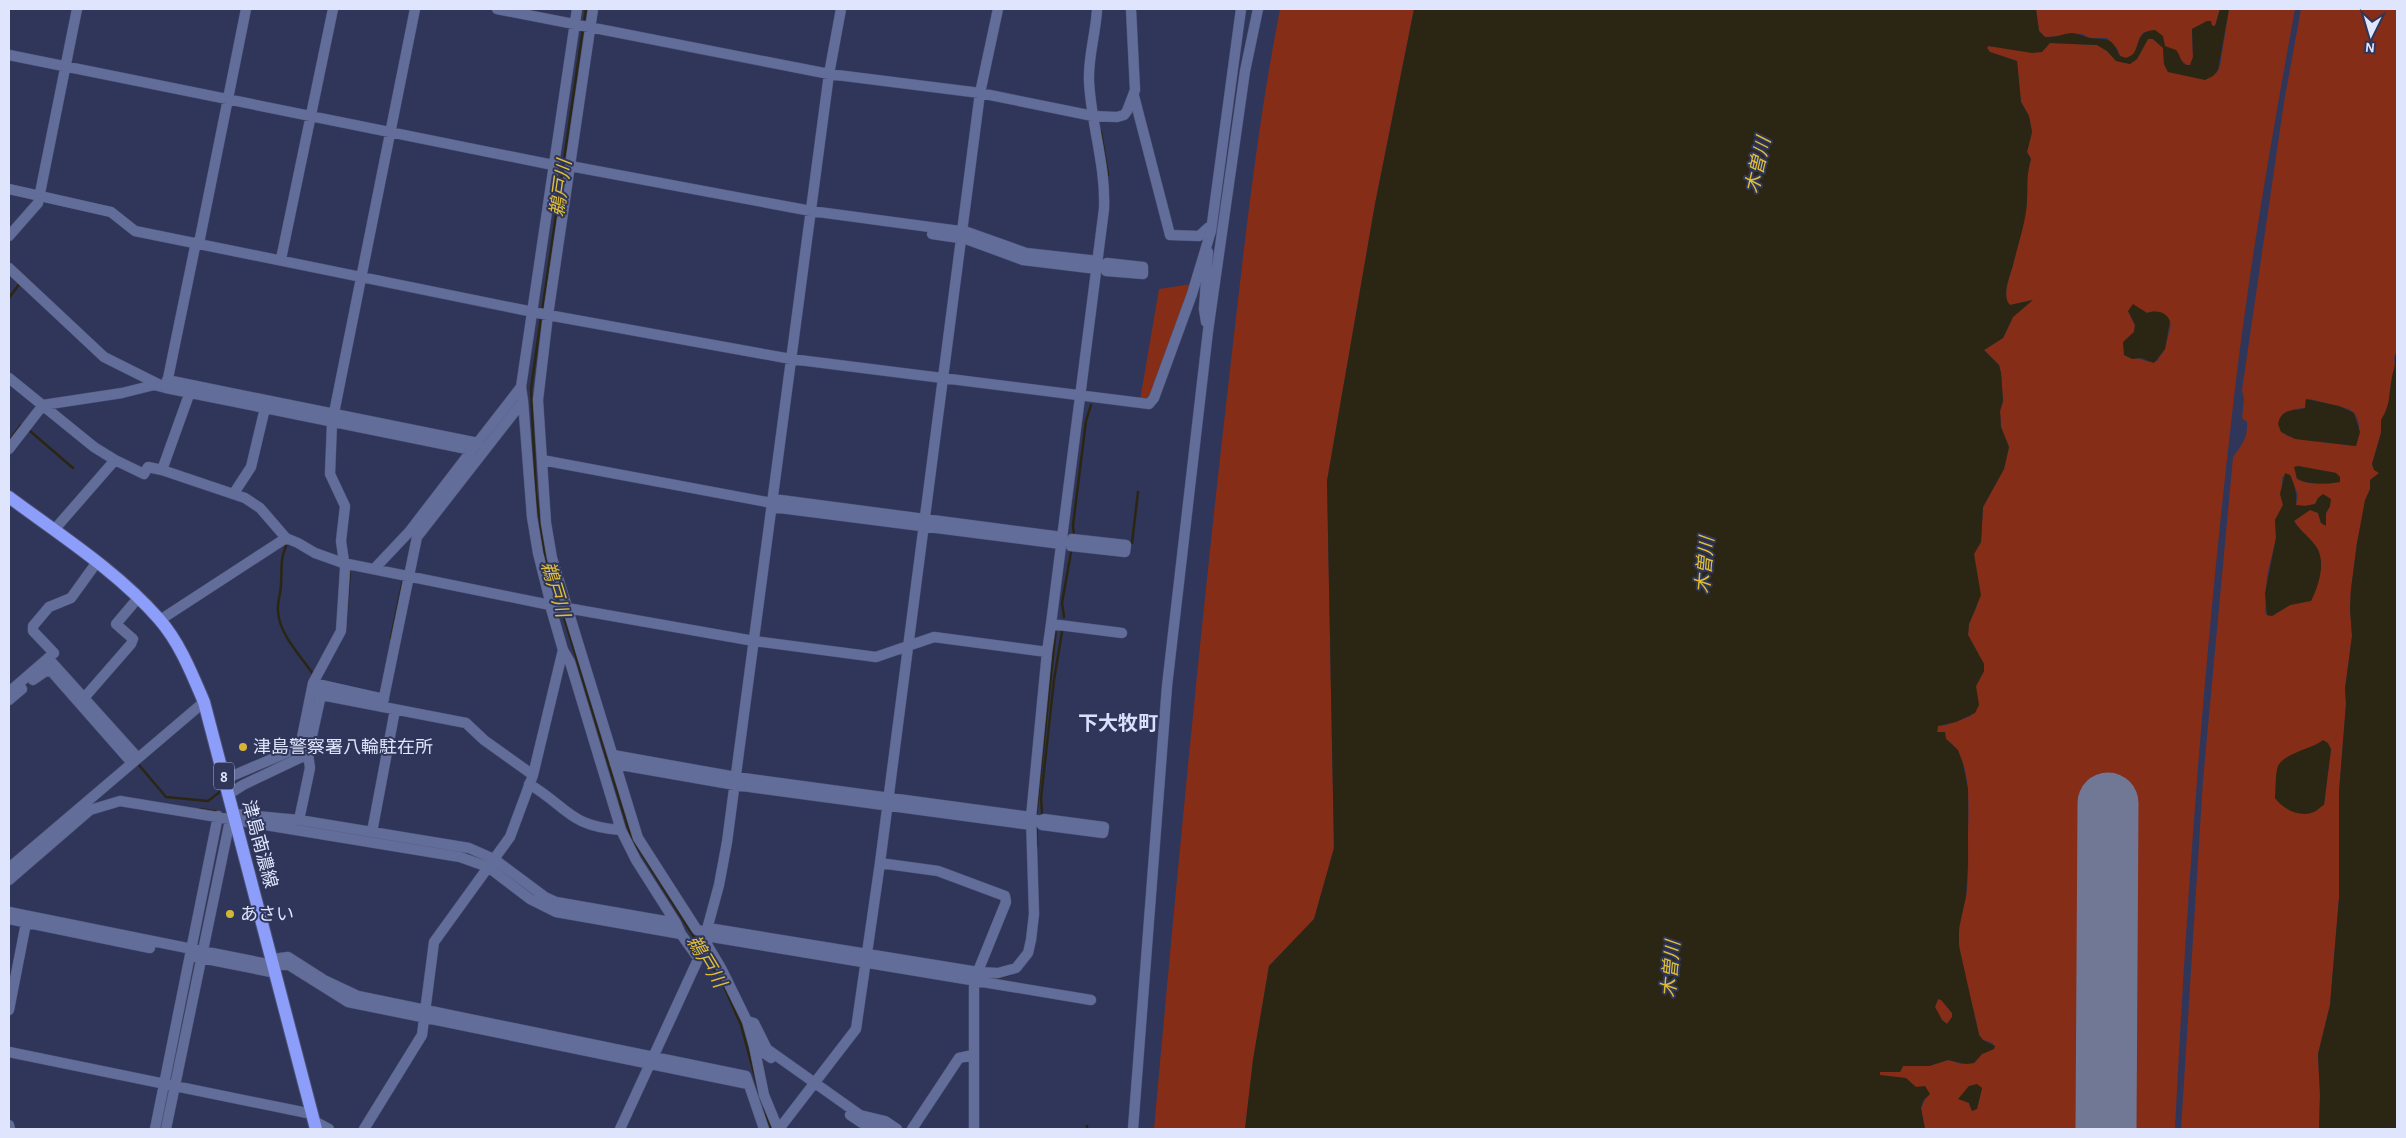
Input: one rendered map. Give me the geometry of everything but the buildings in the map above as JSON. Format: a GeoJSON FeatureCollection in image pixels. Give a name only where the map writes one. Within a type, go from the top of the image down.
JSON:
{"type":"FeatureCollection","features":[{"type":"Feature","properties":{"kind":"main road","name":"津島南濃線"},"geometry":{"type":"LineString","coordinates":[[9,497],[97,562],[138,598],[160,620],[180,649],[204,702],[314,1121]]}},
{"type":"Feature","properties":{"kind":"street"},"geometry":{"type":"LineString","coordinates":[[9,236],[38,203],[77,9]]}},
{"type":"Feature","properties":{"kind":"street"},"geometry":{"type":"LineString","coordinates":[[167,384],[228,102],[246,9]]}},
{"type":"Feature","properties":{"kind":"street"},"geometry":{"type":"LineString","coordinates":[[281,259],[333,9]]}},
{"type":"Feature","properties":{"kind":"street"},"geometry":{"type":"LineString","coordinates":[[225,779],[300,747],[315,690],[341,631],[343,563],[341,541],[345,506],[330,474],[333,418],[415,9]]}},
{"type":"Feature","properties":{"kind":"street"},"geometry":{"type":"LineString","coordinates":[[497,9],[829,74],[980,93],[1093,116],[1124,115],[1134,96]]}},
{"type":"Feature","properties":{"kind":"street"},"geometry":{"type":"LineString","coordinates":[[577,9],[582,26],[569,169],[540,313],[521,387],[532,517],[538,553],[563,650],[570,662],[621,830],[636,860],[681,934],[699,956]]}},
{"type":"Feature","properties":{"kind":"street"},"geometry":{"type":"LineString","coordinates":[[593,9],[582,26],[553,168],[540,313],[538,400],[546,523],[552,558],[638,838],[697,930],[706,936],[976,976],[1091,1000]]}},
{"type":"Feature","properties":{"kind":"street"},"geometry":{"type":"LineString","coordinates":[[620,1129],[699,956],[706,936],[727,842],[829,74],[841,9]]}},
{"type":"Feature","properties":{"kind":"street"},"geometry":{"type":"LineString","coordinates":[[706,936],[747,1021],[754,1023],[759,1044],[764,1095],[780,1129],[856,1029],[880,863],[980,93],[998,9]]}},
{"type":"Feature","properties":{"kind":"street"},"geometry":{"type":"LineString","coordinates":[[976,976],[1008,972],[1016,968],[1028,953],[1034,914],[1034,821],[1047,652],[1064,541],[1080,396],[1100,265],[1105,187],[1093,116],[1088,69],[1097,9]]}},
{"type":"Feature","properties":{"kind":"street"},"geometry":{"type":"LineString","coordinates":[[1131,9],[1134,96],[1170,234],[1199,236],[1211,227]]}},
{"type":"Feature","properties":{"kind":"street"},"geometry":{"type":"LineString","coordinates":[[1208,331],[1204,309],[1211,227],[1241,9]]}},
{"type":"Feature","properties":{"kind":"street"},"geometry":{"type":"LineString","coordinates":[[1133,1129],[1166,686],[1208,331],[1245,71],[1258,9]]}},
{"type":"Feature","properties":{"kind":"street"},"geometry":{"type":"LineString","coordinates":[[9,55],[64,69],[553,168]]}},
{"type":"Feature","properties":{"kind":"street"},"geometry":{"type":"LineString","coordinates":[[9,61],[64,69]]}},
{"type":"Feature","properties":{"kind":"street"},"geometry":{"type":"LineString","coordinates":[[569,169],[810,214],[963,235],[1026,253],[1100,265]]}},
{"type":"Feature","properties":{"kind":"street"},"geometry":{"type":"LineString","coordinates":[[9,189],[111,212],[135,231],[361,275],[540,313],[791,359],[1141,404],[1149,404],[1154,398],[1192,294],[1211,227]]}},
{"type":"Feature","properties":{"kind":"street"},"geometry":{"type":"LineString","coordinates":[[9,268],[104,357],[190,392],[265,408],[333,418]]}},
{"type":"Feature","properties":{"kind":"street"},"geometry":{"type":"LineString","coordinates":[[9,378],[94,447],[115,460],[144,474],[148,467],[234,493],[260,508],[286,538],[315,553],[343,563],[552,605],[754,641],[876,657],[934,637],[1047,652]]}},
{"type":"Feature","properties":{"kind":"street"},"geometry":{"type":"LineString","coordinates":[[9,449],[43,405],[167,384],[475,446]]}},
{"type":"Feature","properties":{"kind":"street"},"geometry":{"type":"LineString","coordinates":[[375,568],[409,532],[521,387]]}},
{"type":"Feature","properties":{"kind":"street"},"geometry":{"type":"LineString","coordinates":[[162,470],[190,392]]}},
{"type":"Feature","properties":{"kind":"street"},"geometry":{"type":"LineString","coordinates":[[383,703],[417,537],[523,401]]}},
{"type":"Feature","properties":{"kind":"street"},"geometry":{"type":"LineString","coordinates":[[234,493],[251,466],[265,408]]}},
{"type":"Feature","properties":{"kind":"street"},"geometry":{"type":"LineString","coordinates":[[54,530],[115,460]]}},
{"type":"Feature","properties":{"kind":"street"},"geometry":{"type":"LineString","coordinates":[[542,460],[772,503],[1064,541]]}},
{"type":"Feature","properties":{"kind":"street"},"geometry":{"type":"LineString","coordinates":[[160,620],[286,538]]}},
{"type":"Feature","properties":{"kind":"street"},"geometry":{"type":"LineString","coordinates":[[9,692],[54,653],[33,631],[33,626],[49,607],[71,598],[97,562]]}},
{"type":"Feature","properties":{"kind":"street"},"geometry":{"type":"LineString","coordinates":[[84,698],[131,644],[133,639],[116,624],[138,598]]}},
{"type":"Feature","properties":{"kind":"street"},"geometry":{"type":"LineString","coordinates":[[1051,624],[1122,633]]}},
{"type":"Feature","properties":{"kind":"street"},"geometry":{"type":"LineString","coordinates":[[364,1129],[422,1035],[434,942],[510,837],[531,780],[563,650]]}},
{"type":"Feature","properties":{"kind":"street"},"geometry":{"type":"LineString","coordinates":[[48,658],[135,760]]}},
{"type":"Feature","properties":{"kind":"street"},"geometry":{"type":"LineString","coordinates":[[9,700],[41,673],[46,670],[52,672],[135,760]]}},
{"type":"Feature","properties":{"kind":"street"},"geometry":{"type":"LineString","coordinates":[[315,690],[383,703],[395,710],[466,723],[581,822],[621,830]]}},
{"type":"Feature","properties":{"kind":"street"},"geometry":{"type":"LineString","coordinates":[[299,820],[310,768],[308,754],[315,690]]}},
{"type":"Feature","properties":{"kind":"street"},"geometry":{"type":"LineString","coordinates":[[9,868],[204,702]]}},
{"type":"Feature","properties":{"kind":"street"},"geometry":{"type":"LineString","coordinates":[[372,832],[395,710]]}},
{"type":"Feature","properties":{"kind":"street"},"geometry":{"type":"LineString","coordinates":[[229,794],[243,785],[308,754]]}},
{"type":"Feature","properties":{"kind":"street"},"geometry":{"type":"LineString","coordinates":[[614,760],[735,781],[1034,821],[1042,825],[1103,833],[1104,827],[1044,819],[1034,821]]}},
{"type":"Feature","properties":{"kind":"street"},"geometry":{"type":"LineString","coordinates":[[9,880],[90,810],[120,800],[218,816],[299,820],[470,848],[545,897],[556,902],[676,923]]}},
{"type":"Feature","properties":{"kind":"street"},"geometry":{"type":"LineString","coordinates":[[166,1129],[170,1084],[196,953],[218,816]]}},
{"type":"Feature","properties":{"kind":"street"},"geometry":{"type":"LineString","coordinates":[[235,817],[491,863],[530,899],[556,912],[681,934]]}},
{"type":"Feature","properties":{"kind":"street"},"geometry":{"type":"LineString","coordinates":[[196,953],[229,825],[235,817]]}},
{"type":"Feature","properties":{"kind":"street"},"geometry":{"type":"LineString","coordinates":[[880,863],[938,871],[1005,896],[1006,902],[976,976],[973,1056],[974,1129]]}},
{"type":"Feature","properties":{"kind":"street"},"geometry":{"type":"LineString","coordinates":[[9,912],[196,953]]}},
{"type":"Feature","properties":{"kind":"street"},"geometry":{"type":"LineString","coordinates":[[9,919],[274,966],[289,965],[348,1002],[425,1013],[652,1060],[748,1084],[764,1129]]}},
{"type":"Feature","properties":{"kind":"street"},"geometry":{"type":"LineString","coordinates":[[9,1010],[26,922]]}},
{"type":"Feature","properties":{"kind":"street"},"geometry":{"type":"LineString","coordinates":[[759,1044],[862,1123],[884,1129]]}},
{"type":"Feature","properties":{"kind":"street"},"geometry":{"type":"LineString","coordinates":[[9,1052],[170,1084],[314,1121],[328,1129]]}},
{"type":"Feature","properties":{"kind":"street"},"geometry":{"type":"LineString","coordinates":[[912,1129],[959,1058],[973,1056]]}},
{"type":"Feature","properties":{"kind":"street"},"geometry":{"type":"LineString","coordinates":[[155,1129],[170,1084]]}},
{"type":"Feature","properties":{"kind":"street"},"geometry":{"type":"LineString","coordinates":[[814,1085],[860,1115],[885,1121],[897,1129]]}},
{"type":"Feature","properties":{"kind":"street"},"geometry":{"type":"LineString","coordinates":[[9,1125],[10,1129]]}},
{"type":"Feature","properties":{"kind":"shaded area"},"geometry":{"type":"Polygon","coordinates":[[[1280,9],[1414,9],[1375,204],[1327,481],[1334,848],[1314,919],[1269,966],[1253,1060],[1245,1129],[1154,1129],[1188,762],[1227,396],[1256,154],[1280,9]]]}},
{"type":"Feature","properties":{"kind":"shaded area"},"geometry":{"type":"Polygon","coordinates":[[[2036,9],[2220,9],[2215,26],[2206,22],[2192,29],[2193,57],[2190,65],[2187,65],[2165,46],[2163,41],[2144,32],[2140,37],[2134,54],[2126,58],[2120,56],[2117,48],[2107,38],[2090,38],[2082,34],[2045,37],[2039,31],[2036,9]]]}},
{"type":"Feature","properties":{"kind":"shaded area"},"geometry":{"type":"Polygon","coordinates":[[[2229,9],[2295,9],[2253,257],[2239,356],[2223,496],[2198,768],[2185,948],[2175,1129],[1925,1129],[1921,1108],[1925,1100],[1914,1085],[1880,1075],[1880,1071],[1900,1072],[1903,1066],[1929,1066],[1948,1060],[1961,1064],[1974,1063],[1982,1054],[1994,1049],[1993,1043],[1983,1040],[1979,1035],[1959,945],[1968,875],[1968,785],[1961,758],[1955,747],[1946,737],[1937,733],[1938,726],[1971,716],[1976,686],[1984,671],[1984,664],[1968,635],[1969,624],[1977,606],[1974,554],[1981,542],[1983,507],[2004,469],[2009,447],[2001,427],[2000,411],[2003,401],[1999,365],[1984,350],[2003,338],[2013,317],[2032,300],[2010,305],[2007,301],[2006,292],[2026,209],[2031,159],[2027,152],[2032,132],[2029,116],[2021,102],[2017,61],[1990,52],[1987,48],[1988,46],[2038,51],[2050,43],[2097,45],[2107,51],[2116,61],[2130,64],[2137,59],[2148,39],[2153,39],[2163,48],[2164,64],[2168,72],[2191,75],[2216,74],[2220,66],[2229,9]],[[2141,309],[2128,311],[2135,325],[2134,332],[2126,339],[2137,358],[2149,362],[2157,361],[2165,349],[2171,324],[2153,311],[2147,313],[2141,309]],[[1969,1086],[1965,1091],[1965,1101],[1969,1103],[1970,1108],[1977,1109],[1982,1088],[1969,1086]]]}},
{"type":"Feature","properties":{"kind":"shaded area"},"geometry":{"type":"Polygon","coordinates":[[[2301,9],[2397,9],[2397,350],[2394,358],[2395,366],[2389,395],[2390,403],[2381,426],[2381,433],[2372,464],[2373,468],[2379,473],[2370,482],[2357,543],[2351,589],[2352,636],[2345,689],[2346,704],[2339,792],[2339,898],[2330,1005],[2318,1054],[2319,1129],[2181,1129],[2203,780],[2233,457],[2242,445],[2246,433],[2247,422],[2242,418],[2244,399],[2242,390],[2284,102],[2301,9]],[[2310,399],[2305,401],[2306,408],[2294,409],[2279,419],[2287,436],[2311,441],[2356,446],[2359,426],[2356,417],[2349,409],[2310,399]],[[2298,466],[2296,478],[2308,483],[2330,484],[2336,473],[2298,466]],[[2290,475],[2282,477],[2283,505],[2275,520],[2276,538],[2267,576],[2265,612],[2267,615],[2272,616],[2290,605],[2311,600],[2319,580],[2320,558],[2315,545],[2294,521],[2310,509],[2318,513],[2321,523],[2330,506],[2318,498],[2315,504],[2296,505],[2298,495],[2290,475]],[[2316,745],[2290,756],[2278,766],[2275,798],[2318,809],[2324,804],[2331,749],[2316,745]]]}},
{"type":"Feature","properties":{"kind":"shaded area"},"geometry":{"type":"Polygon","coordinates":[[[1192,284],[1149,399],[1140,400],[1159,289],[1192,284]]]}},
{"type":"Feature","properties":{"kind":"shaded area"},"geometry":{"type":"Polygon","coordinates":[[[1938,999],[1942,1000],[1952,1013],[1952,1017],[1947,1024],[1942,1020],[1935,1007],[1938,999]]]}},
{"type":"Feature","properties":{"kind":"water","name":"木曽川"},"geometry":{"type":"Polygon","coordinates":[[[1414,9],[2036,9],[2039,31],[2045,37],[2071,33],[2106,40],[2112,42],[2120,56],[2126,58],[2135,52],[2143,34],[2155,30],[2163,36],[2165,46],[2176,50],[2183,63],[2190,65],[2193,57],[2192,29],[2207,21],[2211,21],[2212,26],[2215,26],[2220,9],[2229,9],[2218,70],[2213,76],[2205,80],[2168,72],[2164,64],[2163,48],[2153,39],[2148,39],[2137,59],[2130,64],[2116,61],[2107,51],[2097,45],[2050,43],[2042,52],[2032,53],[1988,46],[1987,48],[1990,52],[2017,61],[2021,102],[2029,116],[2032,132],[2027,152],[2031,159],[2025,217],[2008,280],[2006,296],[2010,305],[2033,300],[2013,317],[2003,338],[1984,350],[1999,365],[2003,401],[2000,411],[2001,427],[2009,447],[2004,469],[1983,507],[1981,542],[1974,554],[1981,595],[1969,624],[1968,635],[1984,664],[1984,671],[1976,686],[1979,705],[1975,713],[1956,722],[1938,726],[1937,732],[1945,732],[1946,739],[1958,750],[1968,789],[1968,863],[1966,896],[1959,928],[1959,946],[1979,1035],[1983,1040],[1995,1046],[1994,1049],[1982,1054],[1974,1063],[1966,1064],[1948,1060],[1929,1066],[1903,1066],[1900,1072],[1880,1072],[1880,1075],[1906,1078],[1916,1087],[1925,1086],[1930,1094],[1923,1101],[1921,1108],[1925,1129],[1245,1129],[1253,1060],[1269,966],[1314,919],[1334,848],[1327,481],[1375,204],[1414,9]],[[1938,999],[1935,1007],[1942,1020],[1947,1024],[1952,1017],[1952,1013],[1938,999]]]}},
{"type":"Feature","properties":{"kind":"water"},"geometry":{"type":"Polygon","coordinates":[[[2133,304],[2147,313],[2163,313],[2170,321],[2165,349],[2154,363],[2141,358],[2132,359],[2124,355],[2123,342],[2134,332],[2135,325],[2128,311],[2133,304]]]}},
{"type":"Feature","properties":{"kind":"water"},"geometry":{"type":"Polygon","coordinates":[[[2397,350],[2397,1129],[2319,1129],[2318,1054],[2330,1005],[2339,898],[2339,792],[2346,704],[2345,689],[2352,636],[2351,589],[2365,500],[2370,489],[2370,480],[2379,473],[2374,470],[2372,464],[2381,433],[2381,420],[2389,401],[2397,350]]]}},
{"type":"Feature","properties":{"kind":"water"},"geometry":{"type":"Polygon","coordinates":[[[2306,399],[2339,406],[2354,413],[2360,432],[2356,446],[2295,439],[2281,432],[2278,424],[2282,415],[2288,411],[2305,408],[2306,399]]]}},
{"type":"Feature","properties":{"kind":"water"},"geometry":{"type":"Polygon","coordinates":[[[2298,466],[2336,473],[2340,477],[2340,482],[2304,482],[2297,478],[2294,467],[2298,466]]]}},
{"type":"Feature","properties":{"kind":"water"},"geometry":{"type":"Polygon","coordinates":[[[2285,473],[2290,475],[2293,483],[2296,493],[2296,505],[2315,504],[2323,494],[2331,499],[2326,513],[2326,526],[2321,523],[2318,513],[2310,510],[2294,521],[2315,545],[2321,558],[2319,580],[2311,601],[2290,605],[2272,616],[2267,615],[2265,593],[2276,538],[2275,520],[2283,505],[2280,494],[2285,473]]]}},
{"type":"Feature","properties":{"kind":"water"},"geometry":{"type":"Polygon","coordinates":[[[2323,740],[2328,743],[2331,749],[2324,805],[2309,814],[2287,809],[2275,798],[2278,766],[2292,754],[2323,740]]]}},
{"type":"Feature","properties":{"kind":"water"},"geometry":{"type":"Polygon","coordinates":[[[1977,1084],[1982,1088],[1977,1109],[1972,1111],[1969,1103],[1958,1099],[1969,1086],[1977,1084]]]}},
{"type":"Feature","properties":{"kind":"waterway","name":"鵜戸川"},"geometry":{"type":"LineString","coordinates":[[584,22],[586,9]]}},
{"type":"Feature","properties":{"kind":"waterway","name":"鵜戸川"},"geometry":{"type":"LineString","coordinates":[[542,312],[583,28]]}},
{"type":"Feature","properties":{"kind":"waterway"},"geometry":{"type":"LineString","coordinates":[[1101,132],[1108,175]]}},
{"type":"Feature","properties":{"kind":"waterway"},"geometry":{"type":"LineString","coordinates":[[9,298],[20,283]]}},
{"type":"Feature","properties":{"kind":"waterway","name":"鵜戸川"},"geometry":{"type":"LineString","coordinates":[[541,317],[531,389],[536,493],[545,555],[560,603]]}},
{"type":"Feature","properties":{"kind":"waterway"},"geometry":{"type":"LineString","coordinates":[[1074,537],[1073,525],[1086,421],[1091,405]]}},
{"type":"Feature","properties":{"kind":"waterway"},"geometry":{"type":"LineString","coordinates":[[11,438],[21,425]]}},
{"type":"Feature","properties":{"kind":"waterway"},"geometry":{"type":"LineString","coordinates":[[30,431],[73,468]]}},
{"type":"Feature","properties":{"kind":"waterway"},"geometry":{"type":"LineString","coordinates":[[1132,543],[1138,492]]}},
{"type":"Feature","properties":{"kind":"waterway"},"geometry":{"type":"LineString","coordinates":[[286,546],[282,560],[278,608],[279,620],[291,644],[313,674]]}},
{"type":"Feature","properties":{"kind":"waterway"},"geometry":{"type":"LineString","coordinates":[[1064,617],[1062,603],[1071,552]]}},
{"type":"Feature","properties":{"kind":"waterway"},"geometry":{"type":"LineString","coordinates":[[345,632],[350,570]]}},
{"type":"Feature","properties":{"kind":"waterway"},"geometry":{"type":"LineString","coordinates":[[391,638],[403,580]]}},
{"type":"Feature","properties":{"kind":"waterway","name":"鵜戸川"},"geometry":{"type":"LineString","coordinates":[[562,611],[631,837],[699,945]]}},
{"type":"Feature","properties":{"kind":"waterway"},"geometry":{"type":"LineString","coordinates":[[1036,816],[1056,628]]}},
{"type":"Feature","properties":{"kind":"waterway"},"geometry":{"type":"LineString","coordinates":[[1042,813],[1041,798],[1054,680],[1062,632]]}},
{"type":"Feature","properties":{"kind":"waterway"},"geometry":{"type":"LineString","coordinates":[[139,765],[166,797],[208,801],[221,791]]}},
{"type":"Feature","properties":{"kind":"waterway"},"geometry":{"type":"LineString","coordinates":[[200,809],[219,812]]}},
{"type":"Feature","properties":{"kind":"waterway"},"geometry":{"type":"LineString","coordinates":[[1036,824],[1037,846]]}},
{"type":"Feature","properties":{"kind":"waterway"},"geometry":{"type":"LineString","coordinates":[[444,849],[456,851]]}},
{"type":"Feature","properties":{"kind":"waterway"},"geometry":{"type":"LineString","coordinates":[[461,853],[482,859]]}},
{"type":"Feature","properties":{"kind":"waterway","name":"鵜戸川"},"geometry":{"type":"LineString","coordinates":[[703,952],[723,984],[741,1025],[759,1092]]}},
{"type":"Feature","properties":{"kind":"waterway"},"geometry":{"type":"LineString","coordinates":[[997,978],[1011,974]]}},
{"type":"Feature","properties":{"kind":"waterway","name":"鵜戸川"},"geometry":{"type":"LineString","coordinates":[[764,1107],[771,1129]]}},
{"type":"Feature","properties":{"kind":"runway"},"geometry":{"type":"LineString","coordinates":[[2106,1129],[2108,803]]}},
{"type":"Feature","properties":{"kind":"place","name":"津島警察署八輪駐在所"},"geometry":{"type":"Point","coordinates":[243,747]}},
{"type":"Feature","properties":{"kind":"place","name":"あさい"},"geometry":{"type":"Point","coordinates":[230,914]}},
{"type":"Feature","properties":{"kind":"district","name":"下大牧町"},"geometry":{"type":"Point","coordinates":[1118,723]}}]}
